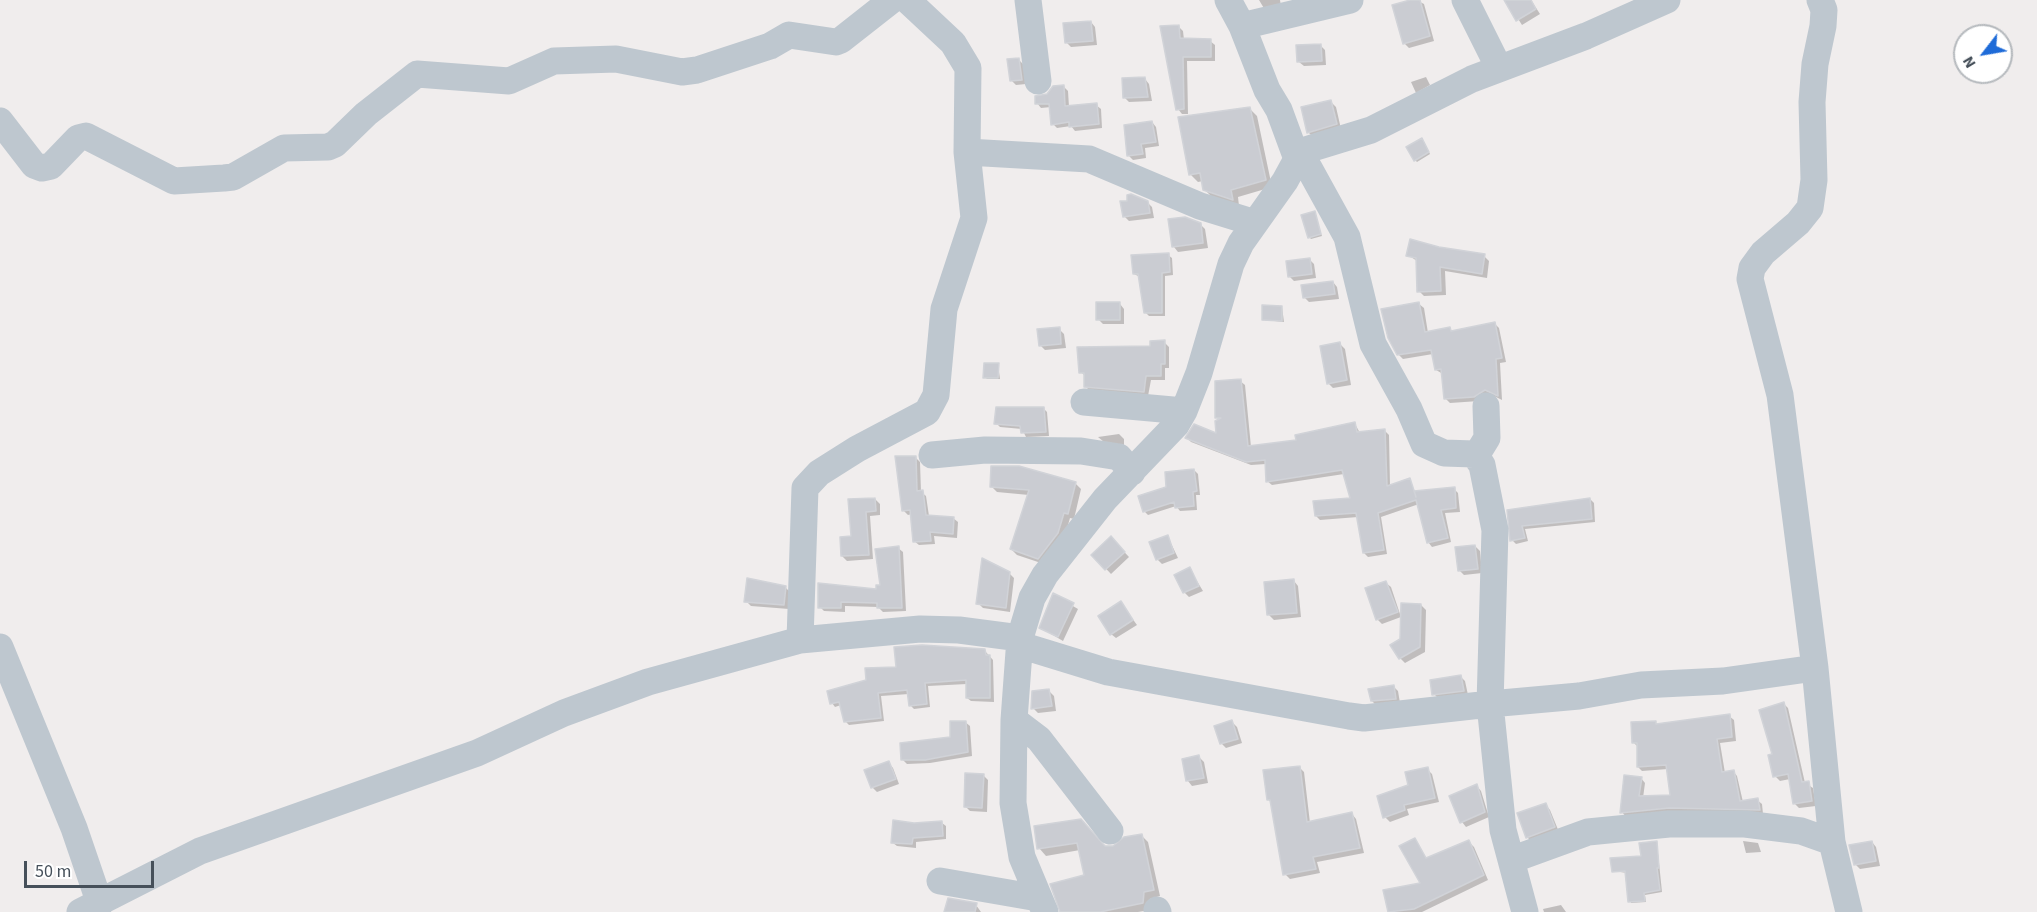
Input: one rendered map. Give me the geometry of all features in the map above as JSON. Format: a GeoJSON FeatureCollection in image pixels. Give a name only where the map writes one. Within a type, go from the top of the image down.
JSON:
{"type":"FeatureCollection","features":[{"type":"Feature","properties":{"kind":"street"},"geometry":{"type":"LineString","coordinates":[[0,121],[34,165],[42,168],[51,166],[78,138],[86,136],[174,181],[233,177],[284,148],[328,147],[335,144],[366,114],[417,74],[509,81],[554,61],[592,59],[616,59],[682,72],[697,70],[770,46],[789,35],[836,42],[848,36],[892,0]]}},
{"type":"Feature","properties":{"kind":"street"},"geometry":{"type":"LineString","coordinates":[[800,640],[805,488],[819,473],[857,449],[927,412],[936,395],[944,309],[969,242],[974,218],[967,152],[968,68],[953,43],[907,0]]}},
{"type":"Feature","properties":{"kind":"street"},"geometry":{"type":"LineString","coordinates":[[1028,0],[1038,81]]}},
{"type":"Feature","properties":{"kind":"street"},"geometry":{"type":"LineString","coordinates":[[1228,0],[1242,26],[1296,156],[1309,168],[1347,237],[1373,344],[1409,409],[1424,444],[1437,452],[1467,453],[1476,456],[1482,465],[1495,530],[1490,704],[1503,830],[1525,912]]}},
{"type":"Feature","properties":{"kind":"street"},"geometry":{"type":"LineString","coordinates":[[1242,26],[1350,0]]}},
{"type":"Feature","properties":{"kind":"street"},"geometry":{"type":"LineString","coordinates":[[1465,0],[1499,68]]}},
{"type":"Feature","properties":{"kind":"street"},"geometry":{"type":"LineString","coordinates":[[1042,905],[1022,856],[1013,803],[1014,720],[1020,642],[1032,598],[1045,575],[1105,499],[1176,425],[1199,373],[1231,264],[1241,243],[1296,156],[1371,130],[1427,100],[1499,68],[1577,40],[1667,0]]}},
{"type":"Feature","properties":{"kind":"street"},"geometry":{"type":"LineString","coordinates":[[1820,0],[1824,10],[1812,102],[1814,180],[1810,208],[1798,224],[1763,252],[1752,268],[1750,279],[1780,394],[1815,668],[1832,842],[1849,912]]}},
{"type":"Feature","properties":{"kind":"street"},"geometry":{"type":"LineString","coordinates":[[967,152],[1089,159],[1200,206],[1255,223]]}},
{"type":"Feature","properties":{"kind":"street"},"geometry":{"type":"LineString","coordinates":[[1084,402],[1184,411]]}},
{"type":"Feature","properties":{"kind":"street"},"geometry":{"type":"LineString","coordinates":[[1476,456],[1487,438],[1486,406]]}},
{"type":"Feature","properties":{"kind":"street"},"geometry":{"type":"LineString","coordinates":[[932,455],[986,450],[1082,451],[1119,457],[1132,472]]}},
{"type":"Feature","properties":{"kind":"street"},"geometry":{"type":"LineString","coordinates":[[0,647],[74,828],[90,908],[200,851],[477,753],[603,697],[648,682],[800,640],[920,629],[959,630],[1020,642],[1108,672],[1364,718],[1579,696],[1641,685],[1724,681],[1815,668]]}},
{"type":"Feature","properties":{"kind":"street"},"geometry":{"type":"LineString","coordinates":[[1014,720],[1039,739],[1110,831]]}},
{"type":"Feature","properties":{"kind":"street"},"geometry":{"type":"LineString","coordinates":[[1510,860],[1596,831],[1670,824],[1745,824],[1801,831],[1832,842]]}},
{"type":"Feature","properties":{"kind":"street"},"geometry":{"type":"LineString","coordinates":[[940,881],[1042,905]]}},
{"type":"Feature","properties":{"kind":"building"},"geometry":{"type":"Polygon","coordinates":[[[1420,0],[1430,36],[1403,44],[1392,5],[1420,0]]]}},
{"type":"Feature","properties":{"kind":"building"},"geometry":{"type":"Polygon","coordinates":[[[1504,0],[1531,0],[1536,9],[1516,21],[1504,0]]]}},
{"type":"Feature","properties":{"kind":"building"},"geometry":{"type":"Polygon","coordinates":[[[1091,21],[1093,41],[1065,43],[1063,23],[1091,21]]]}},
{"type":"Feature","properties":{"kind":"building"},"geometry":{"type":"Polygon","coordinates":[[[1179,25],[1180,38],[1211,39],[1211,57],[1183,57],[1184,109],[1176,110],[1160,26],[1179,25]]]}},
{"type":"Feature","properties":{"kind":"building"},"geometry":{"type":"Polygon","coordinates":[[[1321,44],[1322,61],[1297,62],[1296,45],[1321,44]]]}},
{"type":"Feature","properties":{"kind":"building"},"geometry":{"type":"Polygon","coordinates":[[[1019,58],[1022,80],[1010,81],[1007,59],[1019,58]]]}},
{"type":"Feature","properties":{"kind":"building"},"geometry":{"type":"Polygon","coordinates":[[[1145,77],[1148,97],[1123,98],[1122,78],[1145,77]]]}},
{"type":"Feature","properties":{"kind":"building"},"geometry":{"type":"Polygon","coordinates":[[[1064,85],[1065,106],[1097,103],[1099,124],[1069,127],[1069,122],[1051,125],[1049,104],[1035,104],[1035,96],[1047,94],[1053,86],[1064,85]]]}},
{"type":"Feature","properties":{"kind":"building"},"geometry":{"type":"Polygon","coordinates":[[[1331,100],[1337,124],[1307,133],[1301,107],[1331,100]]]}},
{"type":"Feature","properties":{"kind":"building"},"geometry":{"type":"Polygon","coordinates":[[[1250,107],[1266,180],[1231,190],[1233,200],[1203,190],[1200,173],[1189,175],[1178,117],[1250,107]]]}},
{"type":"Feature","properties":{"kind":"building"},"geometry":{"type":"Polygon","coordinates":[[[1152,121],[1156,142],[1141,144],[1143,154],[1127,156],[1124,125],[1152,121]]]}},
{"type":"Feature","properties":{"kind":"building"},"geometry":{"type":"Polygon","coordinates":[[[1422,138],[1429,152],[1414,161],[1406,147],[1422,138]]]}},
{"type":"Feature","properties":{"kind":"building"},"geometry":{"type":"Polygon","coordinates":[[[1131,194],[1148,201],[1150,213],[1123,217],[1120,201],[1127,201],[1127,195],[1131,194]]]}},
{"type":"Feature","properties":{"kind":"building"},"geometry":{"type":"Polygon","coordinates":[[[1315,211],[1321,234],[1308,238],[1301,215],[1315,211]]]}},
{"type":"Feature","properties":{"kind":"building"},"geometry":{"type":"Polygon","coordinates":[[[1185,217],[1201,223],[1203,243],[1172,247],[1168,219],[1185,217]]]}},
{"type":"Feature","properties":{"kind":"building"},"geometry":{"type":"Polygon","coordinates":[[[1410,239],[1439,247],[1485,254],[1482,274],[1440,267],[1441,291],[1417,292],[1416,258],[1406,256],[1410,239]]]}},
{"type":"Feature","properties":{"kind":"building"},"geometry":{"type":"Polygon","coordinates":[[[1169,253],[1170,272],[1162,273],[1162,313],[1144,313],[1138,274],[1133,274],[1131,255],[1169,253]]]}},
{"type":"Feature","properties":{"kind":"building"},"geometry":{"type":"Polygon","coordinates":[[[1310,258],[1312,274],[1288,277],[1286,261],[1310,258]]]}},
{"type":"Feature","properties":{"kind":"building"},"geometry":{"type":"Polygon","coordinates":[[[1333,281],[1335,294],[1303,298],[1301,285],[1333,281]]]}},
{"type":"Feature","properties":{"kind":"building"},"geometry":{"type":"Polygon","coordinates":[[[1096,302],[1120,302],[1120,320],[1096,320],[1096,302]]]}},
{"type":"Feature","properties":{"kind":"building"},"geometry":{"type":"Polygon","coordinates":[[[1419,302],[1425,332],[1450,327],[1451,331],[1495,322],[1502,358],[1496,359],[1498,396],[1485,390],[1474,397],[1444,399],[1441,369],[1435,370],[1431,350],[1397,355],[1388,338],[1381,309],[1419,302]]]}},
{"type":"Feature","properties":{"kind":"building"},"geometry":{"type":"Polygon","coordinates":[[[1262,305],[1282,306],[1282,321],[1262,320],[1262,305]]]}},
{"type":"Feature","properties":{"kind":"building"},"geometry":{"type":"Polygon","coordinates":[[[1060,327],[1061,344],[1039,346],[1037,329],[1060,327]]]}},
{"type":"Feature","properties":{"kind":"building"},"geometry":{"type":"Polygon","coordinates":[[[1165,340],[1165,364],[1161,364],[1161,376],[1146,376],[1144,392],[1084,387],[1084,373],[1079,373],[1077,347],[1150,346],[1150,341],[1165,340]]]}},
{"type":"Feature","properties":{"kind":"building"},"geometry":{"type":"Polygon","coordinates":[[[1340,342],[1347,380],[1327,384],[1320,346],[1340,342]]]}},
{"type":"Feature","properties":{"kind":"building"},"geometry":{"type":"Polygon","coordinates":[[[984,363],[999,363],[998,378],[983,378],[984,363]]]}},
{"type":"Feature","properties":{"kind":"building"},"geometry":{"type":"Polygon","coordinates":[[[1241,379],[1248,446],[1296,440],[1295,435],[1355,422],[1357,432],[1385,429],[1387,486],[1410,478],[1414,491],[1455,487],[1456,508],[1441,510],[1448,538],[1427,543],[1416,500],[1378,513],[1384,550],[1363,553],[1356,513],[1315,516],[1313,501],[1350,498],[1342,470],[1266,482],[1265,460],[1246,462],[1185,438],[1194,424],[1216,433],[1215,421],[1221,418],[1215,418],[1215,381],[1241,379]]]}},
{"type":"Feature","properties":{"kind":"building"},"geometry":{"type":"Polygon","coordinates":[[[996,407],[1044,407],[1046,432],[1021,433],[1020,426],[994,424],[996,407]]]}},
{"type":"Feature","properties":{"kind":"building"},"geometry":{"type":"Polygon","coordinates":[[[895,456],[916,456],[917,491],[923,490],[926,515],[954,517],[953,534],[930,532],[931,541],[913,542],[910,510],[902,511],[895,456]]]}},
{"type":"Feature","properties":{"kind":"building"},"geometry":{"type":"Polygon","coordinates":[[[991,466],[1019,466],[1076,482],[1068,514],[1064,513],[1058,533],[1038,559],[1010,549],[1029,490],[990,487],[991,466]]]}},
{"type":"Feature","properties":{"kind":"building"},"geometry":{"type":"Polygon","coordinates":[[[1194,469],[1197,491],[1193,492],[1194,506],[1175,508],[1174,502],[1143,512],[1138,496],[1166,487],[1165,472],[1194,469]]]}},
{"type":"Feature","properties":{"kind":"building"},"geometry":{"type":"Polygon","coordinates":[[[875,498],[876,511],[866,512],[869,555],[841,556],[840,537],[851,536],[848,499],[875,498]]]}},
{"type":"Feature","properties":{"kind":"building"},"geometry":{"type":"Polygon","coordinates":[[[1590,498],[1592,519],[1522,526],[1525,538],[1510,541],[1507,510],[1590,498]]]}},
{"type":"Feature","properties":{"kind":"building"},"geometry":{"type":"Polygon","coordinates":[[[1168,535],[1174,553],[1156,560],[1149,542],[1168,535]]]}},
{"type":"Feature","properties":{"kind":"building"},"geometry":{"type":"Polygon","coordinates":[[[1111,536],[1125,552],[1105,570],[1091,555],[1111,536]]]}},
{"type":"Feature","properties":{"kind":"building"},"geometry":{"type":"Polygon","coordinates":[[[1475,545],[1478,569],[1458,571],[1455,547],[1475,545]]]}},
{"type":"Feature","properties":{"kind":"building"},"geometry":{"type":"Polygon","coordinates":[[[899,546],[902,608],[877,608],[877,603],[841,602],[841,608],[818,608],[818,583],[876,589],[876,585],[880,585],[875,549],[899,546]]]}},
{"type":"Feature","properties":{"kind":"building"},"geometry":{"type":"Polygon","coordinates":[[[982,558],[1010,572],[1006,608],[976,604],[982,558]]]}},
{"type":"Feature","properties":{"kind":"building"},"geometry":{"type":"Polygon","coordinates":[[[1190,567],[1199,586],[1183,593],[1174,575],[1190,567]]]}},
{"type":"Feature","properties":{"kind":"building"},"geometry":{"type":"Polygon","coordinates":[[[747,578],[786,586],[784,605],[744,602],[747,578]]]}},
{"type":"Feature","properties":{"kind":"building"},"geometry":{"type":"Polygon","coordinates":[[[1294,579],[1297,613],[1267,615],[1264,582],[1294,579]]]}},
{"type":"Feature","properties":{"kind":"building"},"geometry":{"type":"Polygon","coordinates":[[[1386,581],[1398,612],[1376,620],[1365,588],[1386,581]]]}},
{"type":"Feature","properties":{"kind":"building"},"geometry":{"type":"Polygon","coordinates":[[[1053,593],[1074,603],[1058,637],[1039,628],[1053,593]]]}},
{"type":"Feature","properties":{"kind":"building"},"geometry":{"type":"Polygon","coordinates":[[[1121,601],[1133,620],[1110,635],[1098,616],[1121,601]]]}},
{"type":"Feature","properties":{"kind":"building"},"geometry":{"type":"Polygon","coordinates":[[[1401,603],[1421,604],[1420,647],[1399,659],[1390,645],[1400,639],[1401,603]]]}},
{"type":"Feature","properties":{"kind":"building"},"geometry":{"type":"Polygon","coordinates":[[[922,645],[985,649],[986,655],[990,655],[990,698],[966,698],[966,680],[925,683],[927,704],[909,706],[907,690],[878,693],[881,718],[844,722],[839,702],[830,704],[827,691],[866,680],[865,668],[896,667],[894,647],[922,645]]]}},
{"type":"Feature","properties":{"kind":"building"},"geometry":{"type":"Polygon","coordinates":[[[1461,675],[1464,691],[1432,695],[1430,680],[1461,675]]]}},
{"type":"Feature","properties":{"kind":"building"},"geometry":{"type":"Polygon","coordinates":[[[1394,685],[1396,699],[1371,701],[1368,689],[1394,685]]]}},
{"type":"Feature","properties":{"kind":"building"},"geometry":{"type":"Polygon","coordinates":[[[1049,689],[1052,706],[1031,709],[1032,691],[1049,689]]]}},
{"type":"Feature","properties":{"kind":"building"},"geometry":{"type":"Polygon","coordinates":[[[1784,702],[1802,782],[1809,781],[1812,801],[1793,804],[1788,774],[1773,777],[1768,755],[1772,754],[1759,710],[1784,702]]]}},
{"type":"Feature","properties":{"kind":"building"},"geometry":{"type":"Polygon","coordinates":[[[1730,714],[1732,737],[1717,739],[1722,772],[1734,770],[1740,801],[1758,798],[1760,810],[1669,808],[1620,813],[1624,775],[1642,777],[1639,796],[1670,795],[1666,765],[1637,767],[1637,743],[1632,743],[1631,722],[1656,721],[1656,724],[1730,714]]]}},
{"type":"Feature","properties":{"kind":"building"},"geometry":{"type":"Polygon","coordinates":[[[1232,720],[1238,739],[1220,744],[1214,726],[1232,720]]]}},
{"type":"Feature","properties":{"kind":"building"},"geometry":{"type":"Polygon","coordinates":[[[950,721],[966,721],[968,752],[925,760],[901,760],[900,743],[950,737],[950,721]]]}},
{"type":"Feature","properties":{"kind":"building"},"geometry":{"type":"Polygon","coordinates":[[[1199,755],[1204,778],[1186,781],[1182,759],[1199,755]]]}},
{"type":"Feature","properties":{"kind":"building"},"geometry":{"type":"Polygon","coordinates":[[[889,761],[896,779],[871,788],[864,770],[889,761]]]}},
{"type":"Feature","properties":{"kind":"building"},"geometry":{"type":"Polygon","coordinates":[[[1300,766],[1307,822],[1352,812],[1360,848],[1313,857],[1316,869],[1283,875],[1263,770],[1300,766]]]}},
{"type":"Feature","properties":{"kind":"building"},"geometry":{"type":"Polygon","coordinates":[[[1428,767],[1435,798],[1404,805],[1405,810],[1383,818],[1377,796],[1408,785],[1405,772],[1428,767]]]}},
{"type":"Feature","properties":{"kind":"building"},"geometry":{"type":"Polygon","coordinates":[[[965,773],[984,774],[982,808],[964,807],[965,773]]]}},
{"type":"Feature","properties":{"kind":"building"},"geometry":{"type":"Polygon","coordinates":[[[1477,784],[1485,812],[1460,823],[1449,796],[1477,784]]]}},
{"type":"Feature","properties":{"kind":"building"},"geometry":{"type":"Polygon","coordinates":[[[1546,803],[1555,827],[1526,838],[1517,813],[1546,803]]]}},
{"type":"Feature","properties":{"kind":"building"},"geometry":{"type":"Polygon","coordinates":[[[1081,819],[1105,846],[1113,846],[1124,837],[1142,834],[1154,890],[1144,892],[1143,903],[1100,912],[1060,912],[1050,884],[1084,875],[1077,843],[1037,849],[1034,826],[1081,819]]]}},
{"type":"Feature","properties":{"kind":"building"},"geometry":{"type":"Polygon","coordinates":[[[893,820],[914,823],[942,821],[943,836],[913,838],[912,844],[891,843],[893,820]]]}},
{"type":"Feature","properties":{"kind":"building"},"geometry":{"type":"Polygon","coordinates":[[[1415,838],[1426,858],[1469,840],[1484,875],[1414,909],[1388,912],[1383,890],[1420,883],[1399,846],[1415,838]]]}},
{"type":"Feature","properties":{"kind":"building"},"geometry":{"type":"Polygon","coordinates":[[[1657,841],[1660,890],[1644,893],[1645,901],[1628,902],[1625,871],[1612,872],[1610,858],[1641,856],[1639,843],[1657,841]]]}},
{"type":"Feature","properties":{"kind":"building"},"geometry":{"type":"Polygon","coordinates":[[[1872,841],[1876,861],[1854,865],[1849,845],[1872,841]]]}},
{"type":"Feature","properties":{"kind":"building"},"geometry":{"type":"Polygon","coordinates":[[[948,898],[977,903],[975,912],[944,912],[948,898]]]}}]}
